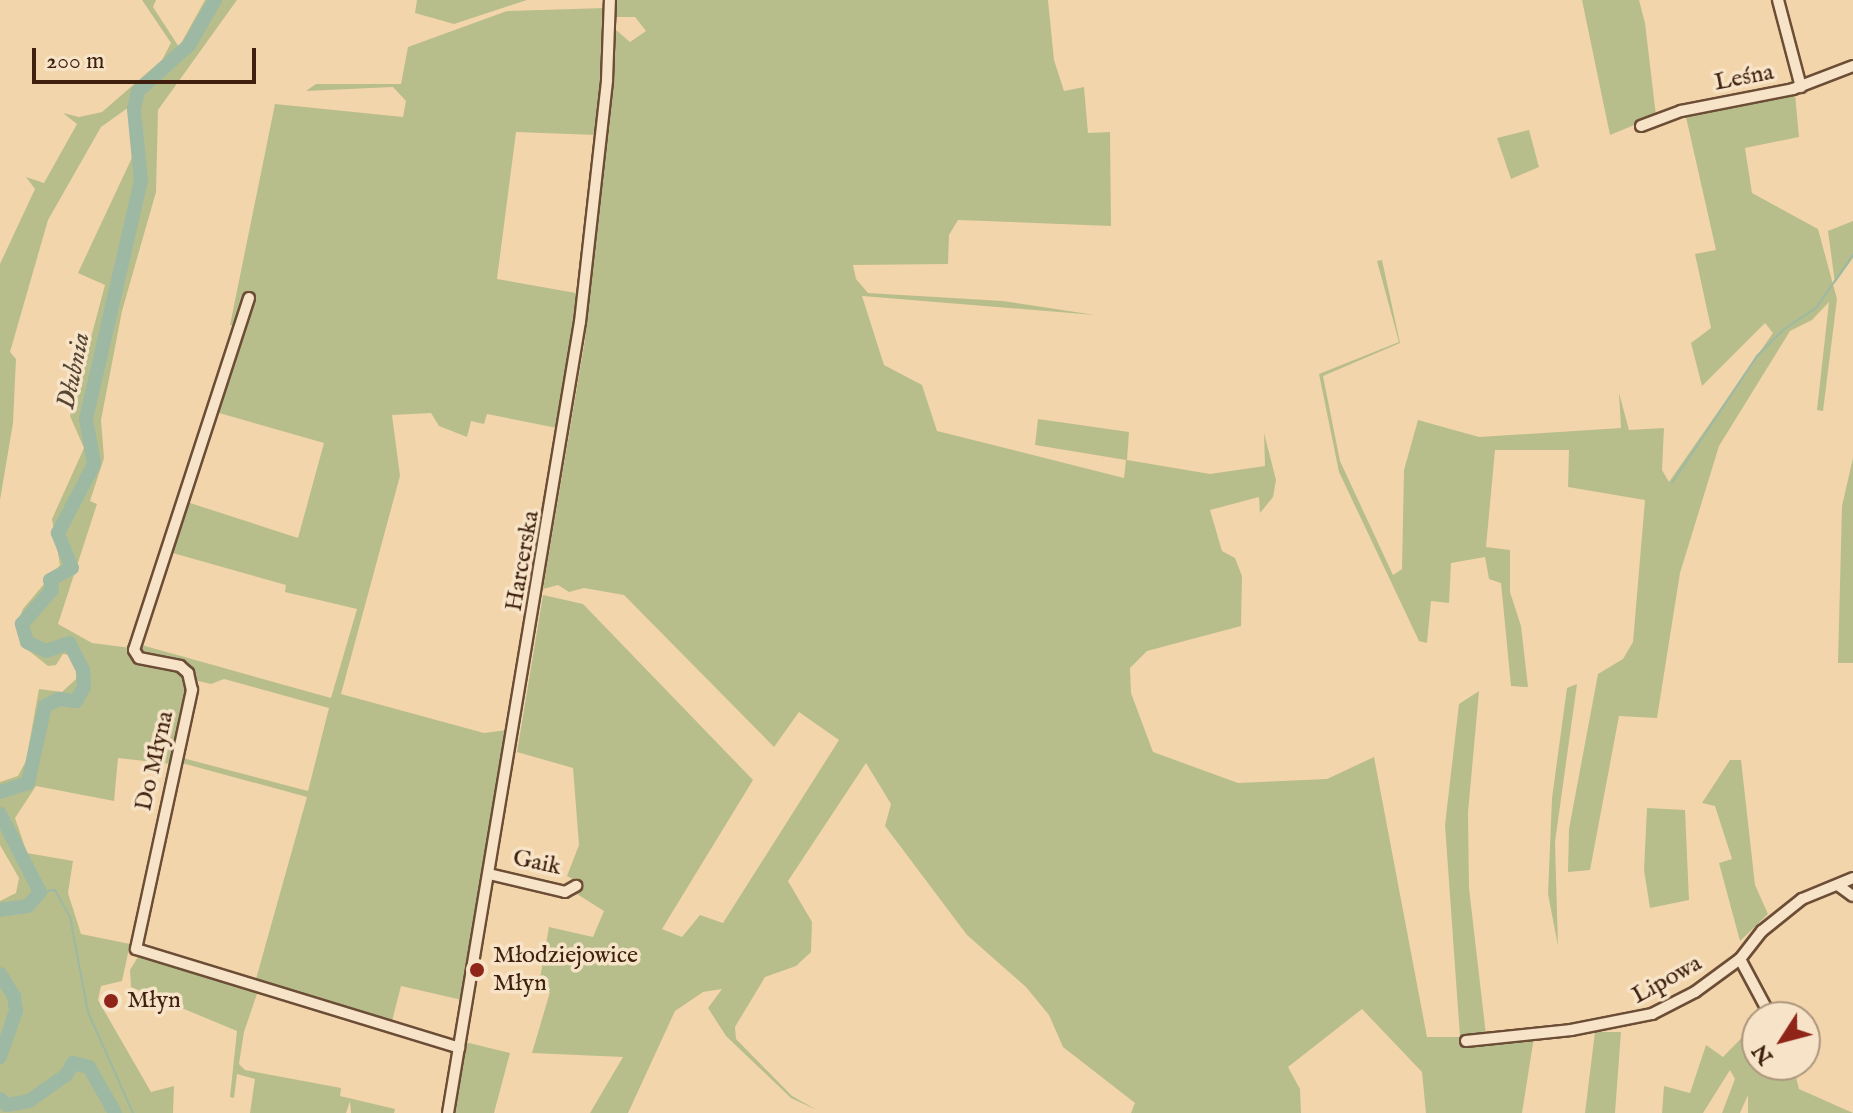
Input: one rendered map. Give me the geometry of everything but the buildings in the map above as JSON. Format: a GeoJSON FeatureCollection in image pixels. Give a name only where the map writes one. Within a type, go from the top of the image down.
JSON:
{"type":"FeatureCollection","features":[{"type":"Feature","properties":{"kind":"street","name":"Harcerska"},"geometry":{"type":"LineString","coordinates":[[448,1113],[580,322],[610,0]]}},
{"type":"Feature","properties":{"kind":"street"},"geometry":{"type":"LineString","coordinates":[[1778,0],[1801,87]]}},
{"type":"Feature","properties":{"kind":"street","name":"Leśna"},"geometry":{"type":"LineString","coordinates":[[1641,126],[1681,111],[1801,87],[1853,66]]}},
{"type":"Feature","properties":{"kind":"street","name":"Do Młyna"},"geometry":{"type":"LineString","coordinates":[[249,298],[134,650],[139,658],[180,666],[188,673],[192,690],[136,949],[459,1048]]}},
{"type":"Feature","properties":{"kind":"street","name":"Gaik"},"geometry":{"type":"LineString","coordinates":[[489,874],[565,892],[576,886]]}},
{"type":"Feature","properties":{"kind":"street","name":"Lipowa"},"geometry":{"type":"LineString","coordinates":[[1466,1041],[1635,1021],[1695,992],[1740,959],[1762,931],[1802,899],[1853,878]]}},
{"type":"Feature","properties":{"kind":"street"},"geometry":{"type":"LineString","coordinates":[[1839,886],[1853,896]]}},
{"type":"Feature","properties":{"kind":"street"},"geometry":{"type":"LineString","coordinates":[[1740,959],[1762,1001]]}},
{"type":"Feature","properties":{"kind":"green space"},"geometry":{"type":"Polygon","coordinates":[[[142,0],[156,0],[153,7],[179,47],[205,0],[237,0],[158,110],[156,192],[122,311],[101,420],[104,458],[90,501],[97,504],[58,624],[92,643],[131,648],[135,659],[179,669],[190,683],[172,764],[118,758],[114,801],[36,786],[15,818],[27,853],[73,861],[68,893],[81,934],[130,944],[122,981],[101,986],[98,1000],[151,1092],[174,1086],[173,1113],[0,1113],[0,901],[16,893],[19,878],[0,845],[0,782],[18,776],[26,761],[39,689],[62,692],[76,679],[76,663],[69,655],[63,654],[56,665],[48,666],[28,650],[16,626],[23,609],[60,565],[52,519],[84,448],[70,416],[105,285],[78,273],[136,149],[129,107],[101,127],[48,220],[10,352],[16,359],[13,423],[0,500],[0,264],[35,189],[26,177],[44,183],[77,124],[63,113],[79,117],[102,112],[162,60],[171,43],[142,0]]]}},
{"type":"Feature","properties":{"kind":"green space"},"geometry":{"type":"Polygon","coordinates":[[[417,0],[527,0],[454,24],[415,13],[417,0]]]}},
{"type":"Feature","properties":{"kind":"green space"},"geometry":{"type":"Polygon","coordinates":[[[615,0],[1048,0],[1054,60],[1064,91],[1084,87],[1088,133],[1110,132],[1111,226],[958,220],[949,235],[948,264],[853,265],[856,279],[868,293],[1003,301],[1095,315],[862,296],[884,365],[922,385],[937,431],[1124,478],[1126,460],[1035,445],[1038,419],[1129,432],[1127,460],[1210,474],[1265,466],[1264,433],[1276,480],[1273,497],[1260,513],[1259,497],[1210,510],[1222,551],[1235,558],[1242,576],[1241,626],[1147,651],[1130,668],[1131,693],[1153,752],[1238,783],[1327,779],[1374,757],[1427,1037],[1460,1037],[1445,825],[1459,704],[1479,691],[1468,813],[1469,888],[1486,1035],[1461,1037],[1465,1046],[1534,1037],[1522,1113],[1426,1113],[1422,1072],[1362,1009],[1288,1067],[1300,1089],[1301,1113],[1131,1113],[1135,1103],[1063,1047],[1049,1015],[1026,987],[967,935],[885,826],[891,804],[866,763],[788,881],[812,922],[811,952],[796,966],[765,977],[735,1027],[736,1039],[792,1096],[817,1110],[791,1098],[726,1036],[708,1008],[722,989],[703,992],[675,1011],[628,1113],[590,1113],[623,1057],[532,1053],[550,992],[538,990],[549,927],[593,937],[604,911],[577,894],[582,884],[567,876],[579,845],[573,768],[517,752],[543,595],[583,604],[753,780],[662,929],[682,937],[700,915],[723,923],[839,740],[799,712],[774,747],[624,595],[584,588],[569,592],[558,585],[543,589],[585,340],[615,29],[630,42],[646,31],[635,17],[615,17],[615,0]]]}},
{"type":"Feature","properties":{"kind":"green space"},"geometry":{"type":"Polygon","coordinates":[[[1582,0],[1639,0],[1645,23],[1656,116],[1610,135],[1582,0]]]}},
{"type":"Feature","properties":{"kind":"green space"},"geometry":{"type":"Polygon","coordinates":[[[605,8],[604,70],[596,135],[516,132],[497,279],[576,293],[562,429],[487,414],[484,424],[471,421],[467,437],[439,426],[431,413],[392,415],[400,476],[341,694],[484,733],[507,730],[462,1000],[401,986],[391,1025],[142,949],[138,943],[256,979],[307,797],[178,762],[179,757],[308,791],[329,708],[224,679],[211,684],[194,680],[192,671],[140,656],[138,644],[331,698],[357,609],[285,592],[286,585],[169,552],[184,501],[298,538],[324,443],[212,411],[236,326],[230,325],[275,104],[403,117],[406,101],[393,87],[306,91],[316,84],[401,84],[408,47],[507,11],[605,8]]]}},
{"type":"Feature","properties":{"kind":"green space"},"geometry":{"type":"Polygon","coordinates":[[[1795,94],[1799,137],[1745,148],[1752,193],[1818,229],[1837,299],[1823,411],[1817,410],[1829,302],[1812,320],[1790,331],[1719,446],[1680,573],[1657,718],[1619,716],[1590,870],[1568,872],[1569,829],[1598,674],[1623,659],[1633,642],[1645,500],[1568,487],[1569,450],[1495,450],[1486,547],[1510,550],[1510,592],[1521,626],[1528,687],[1511,686],[1501,583],[1489,579],[1485,557],[1451,563],[1449,603],[1431,601],[1427,643],[1419,641],[1339,472],[1319,374],[1399,342],[1377,261],[1382,260],[1400,343],[1323,376],[1340,461],[1393,575],[1402,569],[1404,470],[1418,420],[1479,437],[1621,428],[1619,393],[1629,430],[1664,428],[1662,470],[1669,482],[1773,333],[1765,323],[1702,386],[1691,343],[1711,328],[1695,254],[1716,250],[1686,117],[1795,94]]]}},
{"type":"Feature","properties":{"kind":"green space"},"geometry":{"type":"Polygon","coordinates":[[[1529,130],[1539,167],[1511,179],[1497,138],[1529,130]]]}},
{"type":"Feature","properties":{"kind":"green space"},"geometry":{"type":"Polygon","coordinates":[[[1853,221],[1853,258],[1835,283],[1828,231],[1853,221]]]}},
{"type":"Feature","properties":{"kind":"green space"},"geometry":{"type":"Polygon","coordinates":[[[1853,458],[1853,663],[1838,663],[1842,506],[1853,458]]]}},
{"type":"Feature","properties":{"kind":"green space"},"geometry":{"type":"Polygon","coordinates":[[[1577,684],[1555,842],[1558,946],[1548,894],[1552,798],[1567,688],[1577,684]]]}},
{"type":"Feature","properties":{"kind":"green space"},"geometry":{"type":"Polygon","coordinates":[[[1730,760],[1741,760],[1755,885],[1768,914],[1740,941],[1719,863],[1732,859],[1715,806],[1702,803],[1730,760]]]}},
{"type":"Feature","properties":{"kind":"green space"},"geometry":{"type":"Polygon","coordinates":[[[1647,808],[1685,810],[1689,900],[1650,908],[1644,870],[1647,808]]]}},
{"type":"Feature","properties":{"kind":"green space"},"geometry":{"type":"Polygon","coordinates":[[[139,955],[258,991],[244,1032],[239,1064],[245,1070],[341,1088],[340,1096],[395,1109],[394,1113],[351,1113],[350,1101],[346,1113],[250,1113],[255,1079],[237,1074],[234,1098],[230,1097],[237,1031],[131,987],[130,970],[139,955]]]}},
{"type":"Feature","properties":{"kind":"green space"},"geometry":{"type":"Polygon","coordinates":[[[1595,1032],[1621,1032],[1615,1113],[1585,1113],[1595,1032]]]}},
{"type":"Feature","properties":{"kind":"green space"},"geometry":{"type":"Polygon","coordinates":[[[1741,1038],[1741,1081],[1797,1081],[1799,1089],[1853,1113],[1748,1113],[1748,1095],[1740,1113],[1722,1113],[1735,1079],[1730,1070],[1703,1113],[1662,1113],[1664,1086],[1690,1093],[1706,1045],[1723,1057],[1741,1038]]]}},
{"type":"Feature","properties":{"kind":"green space"},"geometry":{"type":"Polygon","coordinates":[[[465,1042],[510,1053],[494,1113],[454,1113],[465,1042]]]}},
{"type":"Feature","properties":{"kind":"waterway","name":"Dłubnia"},"geometry":{"type":"LineString","coordinates":[[0,792],[28,783],[45,706],[59,699],[76,701],[84,687],[83,670],[69,643],[46,651],[27,642],[22,624],[52,590],[50,580],[72,568],[58,533],[94,464],[86,419],[141,181],[134,109],[138,91],[189,45],[215,0]]}},
{"type":"Feature","properties":{"kind":"waterway"},"geometry":{"type":"LineString","coordinates":[[1672,483],[1757,356],[1783,330],[1816,308],[1853,255]]}},
{"type":"Feature","properties":{"kind":"waterway","name":"Dłubnia"},"geometry":{"type":"LineString","coordinates":[[0,814],[40,892],[28,906],[0,910]]}},
{"type":"Feature","properties":{"kind":"waterway"},"geometry":{"type":"LineString","coordinates":[[40,892],[55,890],[70,917],[88,1012],[133,1113]]}},
{"type":"Feature","properties":{"kind":"waterway","name":"Dłubnia"},"geometry":{"type":"LineString","coordinates":[[0,974],[14,996],[16,1011],[0,1057]]}},
{"type":"Feature","properties":{"kind":"waterway","name":"Dłubnia"},"geometry":{"type":"LineString","coordinates":[[0,1099],[7,1105],[29,1101],[66,1075],[73,1063],[89,1067],[115,1113]]}},
{"type":"Feature","properties":{"kind":"place","name":"Młodziejowice Młyn"},"geometry":{"type":"Point","coordinates":[477,970]}},
{"type":"Feature","properties":{"kind":"place","name":"Młyn"},"geometry":{"type":"Point","coordinates":[111,1001]}}]}
